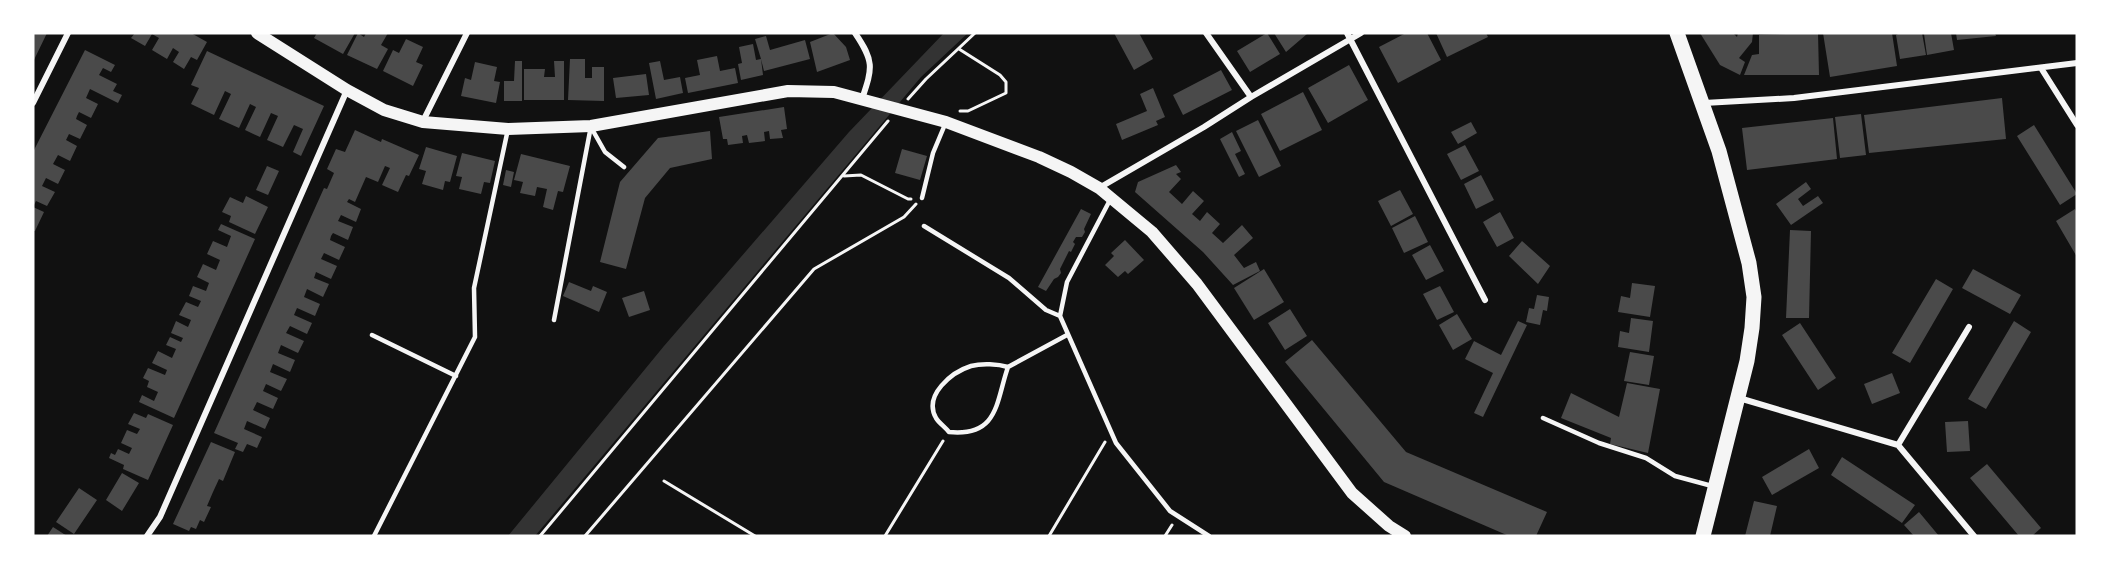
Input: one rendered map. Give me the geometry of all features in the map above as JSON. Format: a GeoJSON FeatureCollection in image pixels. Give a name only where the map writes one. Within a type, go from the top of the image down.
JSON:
{"type":"FeatureCollection","features":[{"type":"Feature","properties":{"kind":"main road"},"geometry":{"type":"LineString","coordinates":[[1677,33],[1704,103],[1734,202],[1749,262],[1754,297],[1752,328],[1738,398],[1703,536]]}},
{"type":"Feature","properties":{"kind":"main road"},"geometry":{"type":"LineString","coordinates":[[265,35],[347,90],[384,110],[423,122],[508,129],[591,126],[788,91],[834,92],[950,124],[1039,157],[1099,188],[1152,232],[1197,284],[1352,493],[1389,526],[1405,536]]}},
{"type":"Feature","properties":{"kind":"street"},"geometry":{"type":"LineString","coordinates":[[33,103],[68,33]]}},
{"type":"Feature","properties":{"kind":"street"},"geometry":{"type":"LineString","coordinates":[[423,122],[467,33]]}},
{"type":"Feature","properties":{"kind":"street"},"geometry":{"type":"LineString","coordinates":[[855,33],[868,54],[871,72],[865,100]]}},
{"type":"Feature","properties":{"kind":"street"},"geometry":{"type":"LineString","coordinates":[[1206,33],[1251,97]]}},
{"type":"Feature","properties":{"kind":"street"},"geometry":{"type":"LineString","coordinates":[[1099,188],[1204,128],[1349,36],[1361,33]]}},
{"type":"Feature","properties":{"kind":"street"},"geometry":{"type":"LineString","coordinates":[[1349,36],[1485,300]]}},
{"type":"Feature","properties":{"kind":"street"},"geometry":{"type":"LineString","coordinates":[[1704,103],[1794,98],[2077,63]]}},
{"type":"Feature","properties":{"kind":"street"},"geometry":{"type":"LineString","coordinates":[[2041,68],[2077,125]]}},
{"type":"Feature","properties":{"kind":"street"},"geometry":{"type":"LineString","coordinates":[[147,536],[159,517],[347,90]]}},
{"type":"Feature","properties":{"kind":"street"},"geometry":{"type":"LineString","coordinates":[[1898,445],[1969,327]]}},
{"type":"Feature","properties":{"kind":"street"},"geometry":{"type":"LineString","coordinates":[[1738,398],[1898,445],[1974,536]]}},
{"type":"Feature","properties":{"kind":"lane"},"geometry":{"type":"LineString","coordinates":[[860,40],[864,33]]}},
{"type":"Feature","properties":{"kind":"lane"},"geometry":{"type":"LineString","coordinates":[[922,198],[933,153],[950,124]]}},
{"type":"Feature","properties":{"kind":"lane"},"geometry":{"type":"LineString","coordinates":[[591,126],[605,152],[624,167]]}},
{"type":"Feature","properties":{"kind":"lane"},"geometry":{"type":"LineString","coordinates":[[554,320],[591,126]]}},
{"type":"Feature","properties":{"kind":"lane"},"geometry":{"type":"LineString","coordinates":[[374,536],[476,337],[474,288],[508,129]]}},
{"type":"Feature","properties":{"kind":"lane"},"geometry":{"type":"LineString","coordinates":[[1112,197],[1067,282],[1060,316],[1116,443],[1170,511],[1209,536]]}},
{"type":"Feature","properties":{"kind":"lane"},"geometry":{"type":"LineString","coordinates":[[924,226],[1009,278],[1030,299],[1060,316]]}},
{"type":"Feature","properties":{"kind":"lane"},"geometry":{"type":"LineString","coordinates":[[372,335],[456,376]]}},
{"type":"Feature","properties":{"kind":"lane"},"geometry":{"type":"LineString","coordinates":[[1008,367],[999,364],[974,365],[959,371],[935,394],[933,407],[935,416],[949,432],[966,433],[978,428],[996,409],[1008,367],[1067,335]]}},
{"type":"Feature","properties":{"kind":"lane"},"geometry":{"type":"LineString","coordinates":[[1543,418],[1599,443],[1646,458],[1675,476],[1715,487]]}},
{"type":"Feature","properties":{"kind":"path"},"geometry":{"type":"LineString","coordinates":[[950,124],[961,110],[968,111],[1006,93],[1006,82],[1000,75],[958,49]]}},
{"type":"Feature","properties":{"kind":"path"},"geometry":{"type":"LineString","coordinates":[[540,536],[844,176],[861,175],[908,199],[922,198]]}},
{"type":"Feature","properties":{"kind":"path"},"geometry":{"type":"LineString","coordinates":[[585,536],[813,269],[904,217],[922,198]]}},
{"type":"Feature","properties":{"kind":"path"},"geometry":{"type":"LineString","coordinates":[[885,536],[949,432]]}},
{"type":"Feature","properties":{"kind":"path"},"geometry":{"type":"LineString","coordinates":[[1049,536],[1111,433]]}},
{"type":"Feature","properties":{"kind":"path"},"geometry":{"type":"LineString","coordinates":[[664,481],[756,536]]}},
{"type":"Feature","properties":{"kind":"shaded area"},"geometry":{"type":"Polygon","coordinates":[[[944,33],[968,33],[921,77],[535,536],[508,536],[664,346],[849,132],[944,33]]]}},
{"type":"Feature","properties":{"kind":"building"},"geometry":{"type":"Polygon","coordinates":[[[33,33],[47,33],[33,62],[33,33]]]}},
{"type":"Feature","properties":{"kind":"building"},"geometry":{"type":"Polygon","coordinates":[[[135,33],[191,33],[207,42],[197,60],[191,57],[184,69],[173,62],[179,52],[173,48],[167,59],[152,50],[159,38],[152,34],[145,46],[131,38],[135,33]]]}},
{"type":"Feature","properties":{"kind":"building"},"geometry":{"type":"Polygon","coordinates":[[[317,33],[355,33],[343,54],[314,38],[317,33]]]}},
{"type":"Feature","properties":{"kind":"building"},"geometry":{"type":"Polygon","coordinates":[[[358,33],[364,37],[366,33],[388,33],[381,45],[388,49],[377,69],[347,55],[358,33]]]}},
{"type":"Feature","properties":{"kind":"building"},"geometry":{"type":"Polygon","coordinates":[[[833,33],[846,47],[850,60],[817,72],[810,42],[833,33]]]}},
{"type":"Feature","properties":{"kind":"building"},"geometry":{"type":"Polygon","coordinates":[[[1114,33],[1139,33],[1153,59],[1134,70],[1114,33]]]}},
{"type":"Feature","properties":{"kind":"building"},"geometry":{"type":"Polygon","coordinates":[[[1267,33],[1280,54],[1250,72],[1237,51],[1267,33]]]}},
{"type":"Feature","properties":{"kind":"building"},"geometry":{"type":"Polygon","coordinates":[[[1274,33],[1307,33],[1307,34],[1286,52],[1274,33]]]}},
{"type":"Feature","properties":{"kind":"building"},"geometry":{"type":"Polygon","coordinates":[[[1406,33],[1427,33],[1441,60],[1398,83],[1379,47],[1406,33]]]}},
{"type":"Feature","properties":{"kind":"building"},"geometry":{"type":"Polygon","coordinates":[[[1436,33],[1486,33],[1488,37],[1447,57],[1436,33]]]}},
{"type":"Feature","properties":{"kind":"building"},"geometry":{"type":"Polygon","coordinates":[[[1700,33],[1733,33],[1737,37],[1738,33],[1753,33],[1752,42],[1739,58],[1745,62],[1740,75],[1720,65],[1700,33]]]}},
{"type":"Feature","properties":{"kind":"building"},"geometry":{"type":"Polygon","coordinates":[[[1818,33],[1819,75],[1744,75],[1752,55],[1759,54],[1759,35],[1818,33]]]}},
{"type":"Feature","properties":{"kind":"building"},"geometry":{"type":"Polygon","coordinates":[[[1823,33],[1892,33],[1897,66],[1830,77],[1823,33]]]}},
{"type":"Feature","properties":{"kind":"building"},"geometry":{"type":"Polygon","coordinates":[[[1922,33],[1926,55],[1900,59],[1896,35],[1922,33]]]}},
{"type":"Feature","properties":{"kind":"building"},"geometry":{"type":"Polygon","coordinates":[[[1951,33],[1954,50],[1927,55],[1924,34],[1951,33]]]}},
{"type":"Feature","properties":{"kind":"building"},"geometry":{"type":"Polygon","coordinates":[[[1956,33],[1995,33],[1996,36],[1957,40],[1956,33]]]}},
{"type":"Feature","properties":{"kind":"building"},"geometry":{"type":"Polygon","coordinates":[[[766,36],[770,50],[805,40],[810,59],[764,71],[755,39],[766,36]]]}},
{"type":"Feature","properties":{"kind":"building"},"geometry":{"type":"Polygon","coordinates":[[[406,39],[423,47],[416,62],[423,65],[413,86],[383,71],[393,50],[399,53],[406,39]]]}},
{"type":"Feature","properties":{"kind":"building"},"geometry":{"type":"Polygon","coordinates":[[[753,44],[756,60],[761,59],[763,75],[741,80],[738,64],[742,63],[739,47],[753,44]]]}},
{"type":"Feature","properties":{"kind":"building"},"geometry":{"type":"Polygon","coordinates":[[[85,50],[115,65],[111,72],[103,68],[99,75],[117,84],[113,91],[122,95],[118,103],[90,89],[86,98],[98,104],[91,118],[79,112],[76,119],[87,125],[80,139],[69,134],[66,140],[77,146],[70,161],[58,155],[53,164],[65,170],[58,184],[46,178],[42,186],[55,192],[47,206],[36,201],[33,207],[33,152],[85,50]]]}},
{"type":"Feature","properties":{"kind":"building"},"geometry":{"type":"Polygon","coordinates":[[[207,51],[324,106],[301,156],[293,152],[303,129],[294,125],[283,147],[267,140],[278,116],[271,113],[260,137],[245,130],[256,107],[250,104],[239,128],[219,119],[231,94],[225,91],[214,115],[191,104],[199,88],[191,85],[207,51]]]}},
{"type":"Feature","properties":{"kind":"building"},"geometry":{"type":"Polygon","coordinates":[[[717,56],[720,71],[735,68],[738,83],[688,93],[685,78],[700,75],[697,60],[717,56]]]}},
{"type":"Feature","properties":{"kind":"building"},"geometry":{"type":"Polygon","coordinates":[[[570,59],[585,59],[585,78],[592,78],[592,67],[604,67],[604,101],[568,100],[570,59]]]}},
{"type":"Feature","properties":{"kind":"building"},"geometry":{"type":"Polygon","coordinates":[[[515,61],[522,61],[522,101],[504,101],[504,81],[514,81],[515,61]]]}},
{"type":"Feature","properties":{"kind":"building"},"geometry":{"type":"Polygon","coordinates":[[[554,61],[564,61],[564,100],[524,100],[524,69],[545,69],[544,77],[555,77],[554,61]]]}},
{"type":"Feature","properties":{"kind":"building"},"geometry":{"type":"Polygon","coordinates":[[[660,61],[664,80],[680,77],[683,93],[656,99],[649,63],[660,61]]]}},
{"type":"Feature","properties":{"kind":"building"},"geometry":{"type":"Polygon","coordinates":[[[475,62],[497,67],[494,81],[500,82],[496,103],[461,96],[465,78],[471,80],[475,62]]]}},
{"type":"Feature","properties":{"kind":"building"},"geometry":{"type":"Polygon","coordinates":[[[1349,65],[1368,100],[1328,123],[1308,88],[1349,65]]]}},
{"type":"Feature","properties":{"kind":"building"},"geometry":{"type":"Polygon","coordinates":[[[1221,70],[1232,90],[1183,115],[1173,95],[1221,70]]]}},
{"type":"Feature","properties":{"kind":"building"},"geometry":{"type":"Polygon","coordinates":[[[646,74],[649,95],[616,98],[613,78],[646,74]]]}},
{"type":"Feature","properties":{"kind":"building"},"geometry":{"type":"Polygon","coordinates":[[[1153,88],[1165,117],[1156,121],[1158,125],[1122,140],[1116,124],[1147,111],[1140,94],[1153,88]]]}},
{"type":"Feature","properties":{"kind":"building"},"geometry":{"type":"Polygon","coordinates":[[[1303,92],[1322,130],[1280,151],[1261,114],[1303,92]]]}},
{"type":"Feature","properties":{"kind":"building"},"geometry":{"type":"Polygon","coordinates":[[[2002,98],[2006,139],[1869,153],[1864,115],[2002,98]]]}},
{"type":"Feature","properties":{"kind":"building"},"geometry":{"type":"Polygon","coordinates":[[[784,107],[787,129],[781,130],[783,138],[770,139],[769,131],[764,132],[765,141],[749,143],[747,135],[742,136],[743,143],[728,145],[727,139],[723,139],[719,117],[784,107]]]}},
{"type":"Feature","properties":{"kind":"building"},"geometry":{"type":"Polygon","coordinates":[[[1861,114],[1866,155],[1840,158],[1835,117],[1861,114]]]}},
{"type":"Feature","properties":{"kind":"building"},"geometry":{"type":"Polygon","coordinates":[[[1833,118],[1837,159],[1747,170],[1742,128],[1833,118]]]}},
{"type":"Feature","properties":{"kind":"building"},"geometry":{"type":"Polygon","coordinates":[[[1258,120],[1281,166],[1259,177],[1236,131],[1258,120]]]}},
{"type":"Feature","properties":{"kind":"building"},"geometry":{"type":"Polygon","coordinates":[[[1471,122],[1477,133],[1458,144],[1451,132],[1471,122]]]}},
{"type":"Feature","properties":{"kind":"building"},"geometry":{"type":"Polygon","coordinates":[[[2034,125],[2077,194],[2060,205],[2017,136],[2034,125]]]}},
{"type":"Feature","properties":{"kind":"building"},"geometry":{"type":"Polygon","coordinates":[[[355,130],[419,155],[398,192],[382,185],[390,168],[385,166],[378,182],[366,177],[355,202],[349,199],[347,202],[361,209],[356,222],[341,215],[338,221],[353,227],[348,240],[333,233],[331,236],[330,240],[345,247],[339,260],[324,253],[321,259],[337,266],[331,279],[316,272],[314,278],[329,284],[323,297],[307,289],[304,297],[320,304],[315,316],[297,308],[294,315],[312,323],[307,334],[290,326],[286,333],[304,341],[298,353],[281,345],[278,353],[295,360],[290,372],[273,364],[270,372],[287,379],[281,391],[266,384],[263,391],[278,398],[273,409],[257,402],[253,410],[270,418],[265,429],[247,421],[244,429],[262,437],[257,448],[247,444],[243,452],[235,449],[238,443],[214,433],[324,188],[327,189],[334,173],[327,169],[336,149],[345,152],[355,130]]]}},
{"type":"Feature","properties":{"kind":"building"},"geometry":{"type":"Polygon","coordinates":[[[710,131],[712,159],[670,168],[645,198],[626,269],[600,262],[620,182],[658,138],[710,131]]]}},
{"type":"Feature","properties":{"kind":"building"},"geometry":{"type":"Polygon","coordinates":[[[1232,132],[1241,151],[1235,154],[1245,174],[1239,177],[1220,139],[1232,132]]]}},
{"type":"Feature","properties":{"kind":"building"},"geometry":{"type":"Polygon","coordinates":[[[1465,145],[1479,171],[1461,180],[1447,154],[1465,145]]]}},
{"type":"Feature","properties":{"kind":"building"},"geometry":{"type":"Polygon","coordinates":[[[426,147],[457,156],[450,182],[445,181],[443,190],[422,184],[426,171],[419,169],[426,147]]]}},
{"type":"Feature","properties":{"kind":"building"},"geometry":{"type":"Polygon","coordinates":[[[902,149],[927,156],[920,180],[895,173],[902,149]]]}},
{"type":"Feature","properties":{"kind":"building"},"geometry":{"type":"Polygon","coordinates":[[[462,153],[495,161],[490,183],[484,182],[481,194],[459,189],[462,177],[456,176],[462,153]]]}},
{"type":"Feature","properties":{"kind":"building"},"geometry":{"type":"Polygon","coordinates":[[[521,154],[570,166],[563,192],[558,191],[553,210],[543,207],[547,189],[537,187],[535,196],[520,193],[523,182],[514,180],[521,154]]]}},
{"type":"Feature","properties":{"kind":"building"},"geometry":{"type":"Polygon","coordinates":[[[1176,165],[1181,172],[1176,174],[1181,179],[1169,192],[1182,204],[1193,191],[1204,201],[1192,214],[1200,221],[1207,212],[1220,224],[1212,233],[1223,243],[1242,225],[1253,238],[1234,255],[1244,268],[1256,262],[1260,271],[1233,285],[1203,252],[1135,192],[1138,182],[1176,165]]]}},
{"type":"Feature","properties":{"kind":"building"},"geometry":{"type":"Polygon","coordinates":[[[267,166],[279,171],[268,195],[256,190],[267,166]]]}},
{"type":"Feature","properties":{"kind":"building"},"geometry":{"type":"Polygon","coordinates":[[[506,170],[514,172],[511,187],[503,185],[506,170]]]}},
{"type":"Feature","properties":{"kind":"building"},"geometry":{"type":"Polygon","coordinates":[[[1481,175],[1494,200],[1476,209],[1464,184],[1481,175]]]}},
{"type":"Feature","properties":{"kind":"building"},"geometry":{"type":"Polygon","coordinates":[[[1806,182],[1811,189],[1798,199],[1803,206],[1818,196],[1823,203],[1791,225],[1776,204],[1806,182]]]}},
{"type":"Feature","properties":{"kind":"building"},"geometry":{"type":"Polygon","coordinates":[[[1400,190],[1413,214],[1391,226],[1378,201],[1400,190]]]}},
{"type":"Feature","properties":{"kind":"building"},"geometry":{"type":"Polygon","coordinates":[[[246,196],[268,207],[255,234],[229,222],[231,216],[222,212],[230,197],[243,203],[246,196]]]}},
{"type":"Feature","properties":{"kind":"building"},"geometry":{"type":"Polygon","coordinates":[[[33,207],[44,212],[35,231],[33,231],[33,207]]]}},
{"type":"Feature","properties":{"kind":"building"},"geometry":{"type":"Polygon","coordinates":[[[1081,209],[1091,214],[1084,229],[1085,232],[1082,237],[1076,237],[1071,252],[1069,251],[1060,269],[1061,273],[1046,291],[1038,287],[1081,209]]]}},
{"type":"Feature","properties":{"kind":"building"},"geometry":{"type":"Polygon","coordinates":[[[2075,209],[2077,213],[2077,257],[2056,221],[2075,209]]]}},
{"type":"Feature","properties":{"kind":"building"},"geometry":{"type":"Polygon","coordinates":[[[1500,212],[1514,238],[1497,247],[1483,222],[1500,212]]]}},
{"type":"Feature","properties":{"kind":"building"},"geometry":{"type":"Polygon","coordinates":[[[1415,216],[1428,242],[1404,253],[1392,228],[1415,216]]]}},
{"type":"Feature","properties":{"kind":"building"},"geometry":{"type":"Polygon","coordinates":[[[221,224],[255,239],[174,418],[139,402],[142,395],[154,401],[158,392],[147,387],[149,381],[143,378],[148,368],[165,375],[167,370],[152,363],[158,351],[172,358],[176,349],[166,345],[170,337],[181,342],[183,338],[171,333],[176,321],[188,327],[191,320],[179,315],[186,302],[198,307],[201,301],[189,296],[193,286],[206,291],[209,283],[197,277],[203,264],[216,270],[220,260],[207,254],[213,241],[227,247],[231,236],[218,230],[221,224]]]}},
{"type":"Feature","properties":{"kind":"building"},"geometry":{"type":"Polygon","coordinates":[[[1790,230],[1811,231],[1809,318],[1786,318],[1790,230]]]}},
{"type":"Feature","properties":{"kind":"building"},"geometry":{"type":"Polygon","coordinates":[[[1125,240],[1144,260],[1128,274],[1125,271],[1118,277],[1105,265],[1114,256],[1111,253],[1125,240]]]}},
{"type":"Feature","properties":{"kind":"building"},"geometry":{"type":"Polygon","coordinates":[[[1522,241],[1550,266],[1538,284],[1509,256],[1522,241]]]}},
{"type":"Feature","properties":{"kind":"building"},"geometry":{"type":"Polygon","coordinates":[[[1430,245],[1444,271],[1426,280],[1412,255],[1430,245]]]}},
{"type":"Feature","properties":{"kind":"building"},"geometry":{"type":"Polygon","coordinates":[[[1264,269],[1284,302],[1254,320],[1234,288],[1264,269]]]}},
{"type":"Feature","properties":{"kind":"building"},"geometry":{"type":"Polygon","coordinates":[[[1973,269],[2021,295],[2010,314],[1962,288],[1973,269]]]}},
{"type":"Feature","properties":{"kind":"building"},"geometry":{"type":"Polygon","coordinates":[[[1936,279],[1953,289],[1910,363],[1892,353],[1936,279]]]}},
{"type":"Feature","properties":{"kind":"building"},"geometry":{"type":"Polygon","coordinates":[[[569,282],[591,291],[593,286],[607,292],[599,312],[563,296],[569,282]]]}},
{"type":"Feature","properties":{"kind":"building"},"geometry":{"type":"Polygon","coordinates":[[[1632,283],[1655,286],[1650,317],[1618,312],[1621,296],[1630,298],[1632,283]]]}},
{"type":"Feature","properties":{"kind":"building"},"geometry":{"type":"Polygon","coordinates":[[[1440,286],[1454,312],[1437,320],[1423,294],[1440,286]]]}},
{"type":"Feature","properties":{"kind":"building"},"geometry":{"type":"Polygon","coordinates":[[[644,291],[650,310],[629,317],[622,298],[644,291]]]}},
{"type":"Feature","properties":{"kind":"building"},"geometry":{"type":"Polygon","coordinates":[[[1537,295],[1549,297],[1547,311],[1543,310],[1540,325],[1526,322],[1529,308],[1534,309],[1537,295]]]}},
{"type":"Feature","properties":{"kind":"building"},"geometry":{"type":"Polygon","coordinates":[[[1290,309],[1307,336],[1285,350],[1268,323],[1290,309]]]}},
{"type":"Feature","properties":{"kind":"building"},"geometry":{"type":"Polygon","coordinates":[[[1457,314],[1472,339],[1453,350],[1439,325],[1457,314]]]}},
{"type":"Feature","properties":{"kind":"building"},"geometry":{"type":"Polygon","coordinates":[[[1631,318],[1653,321],[1649,352],[1618,347],[1620,331],[1629,333],[1631,318]]]}},
{"type":"Feature","properties":{"kind":"building"},"geometry":{"type":"Polygon","coordinates":[[[1518,321],[1527,325],[1483,417],[1474,413],[1493,373],[1465,359],[1474,341],[1501,355],[1518,321]]]}},
{"type":"Feature","properties":{"kind":"building"},"geometry":{"type":"Polygon","coordinates":[[[2014,321],[2031,332],[1986,409],[1968,399],[2014,321]]]}},
{"type":"Feature","properties":{"kind":"building"},"geometry":{"type":"Polygon","coordinates":[[[1800,323],[1836,378],[1818,390],[1782,335],[1800,323]]]}},
{"type":"Feature","properties":{"kind":"building"},"geometry":{"type":"Polygon","coordinates":[[[1312,340],[1406,452],[1547,512],[1536,536],[1509,536],[1384,482],[1285,362],[1312,340]]]}},
{"type":"Feature","properties":{"kind":"building"},"geometry":{"type":"Polygon","coordinates":[[[1630,352],[1654,356],[1649,385],[1624,381],[1630,352]]]}},
{"type":"Feature","properties":{"kind":"building"},"geometry":{"type":"Polygon","coordinates":[[[1892,373],[1900,393],[1872,404],[1864,384],[1892,373]]]}},
{"type":"Feature","properties":{"kind":"building"},"geometry":{"type":"Polygon","coordinates":[[[1627,383],[1660,389],[1648,453],[1610,444],[1611,438],[1561,418],[1571,393],[1619,417],[1627,383]]]}},
{"type":"Feature","properties":{"kind":"building"},"geometry":{"type":"Polygon","coordinates":[[[134,413],[146,418],[148,414],[173,425],[148,480],[123,469],[124,465],[109,458],[111,453],[115,455],[118,449],[129,454],[132,448],[121,443],[127,430],[137,434],[140,429],[128,424],[134,413]]]}},
{"type":"Feature","properties":{"kind":"building"},"geometry":{"type":"Polygon","coordinates":[[[1968,421],[1970,451],[1947,452],[1945,422],[1968,421]]]}},
{"type":"Feature","properties":{"kind":"building"},"geometry":{"type":"Polygon","coordinates":[[[211,442],[235,452],[223,481],[219,479],[213,492],[207,506],[211,507],[204,522],[200,520],[196,529],[191,527],[189,531],[173,524],[211,442]]]}},
{"type":"Feature","properties":{"kind":"building"},"geometry":{"type":"Polygon","coordinates":[[[1809,449],[1819,468],[1772,495],[1762,477],[1809,449]]]}},
{"type":"Feature","properties":{"kind":"building"},"geometry":{"type":"Polygon","coordinates":[[[1842,457],[1915,505],[1902,523],[1831,475],[1842,457]]]}},
{"type":"Feature","properties":{"kind":"building"},"geometry":{"type":"Polygon","coordinates":[[[1987,464],[2041,528],[2032,536],[2019,536],[1970,478],[1987,464]]]}},
{"type":"Feature","properties":{"kind":"building"},"geometry":{"type":"Polygon","coordinates":[[[122,473],[139,483],[122,511],[106,500],[122,473]]]}},
{"type":"Feature","properties":{"kind":"building"},"geometry":{"type":"Polygon","coordinates":[[[79,488],[97,500],[74,534],[56,522],[79,488]]]}},
{"type":"Feature","properties":{"kind":"building"},"geometry":{"type":"Polygon","coordinates":[[[1754,501],[1777,506],[1770,536],[1745,536],[1754,501]]]}},
{"type":"Feature","properties":{"kind":"building"},"geometry":{"type":"Polygon","coordinates":[[[1919,512],[1939,536],[1914,536],[1904,525],[1919,512]]]}},
{"type":"Feature","properties":{"kind":"building"},"geometry":{"type":"Polygon","coordinates":[[[53,527],[67,536],[47,536],[53,527]]]}}]}
